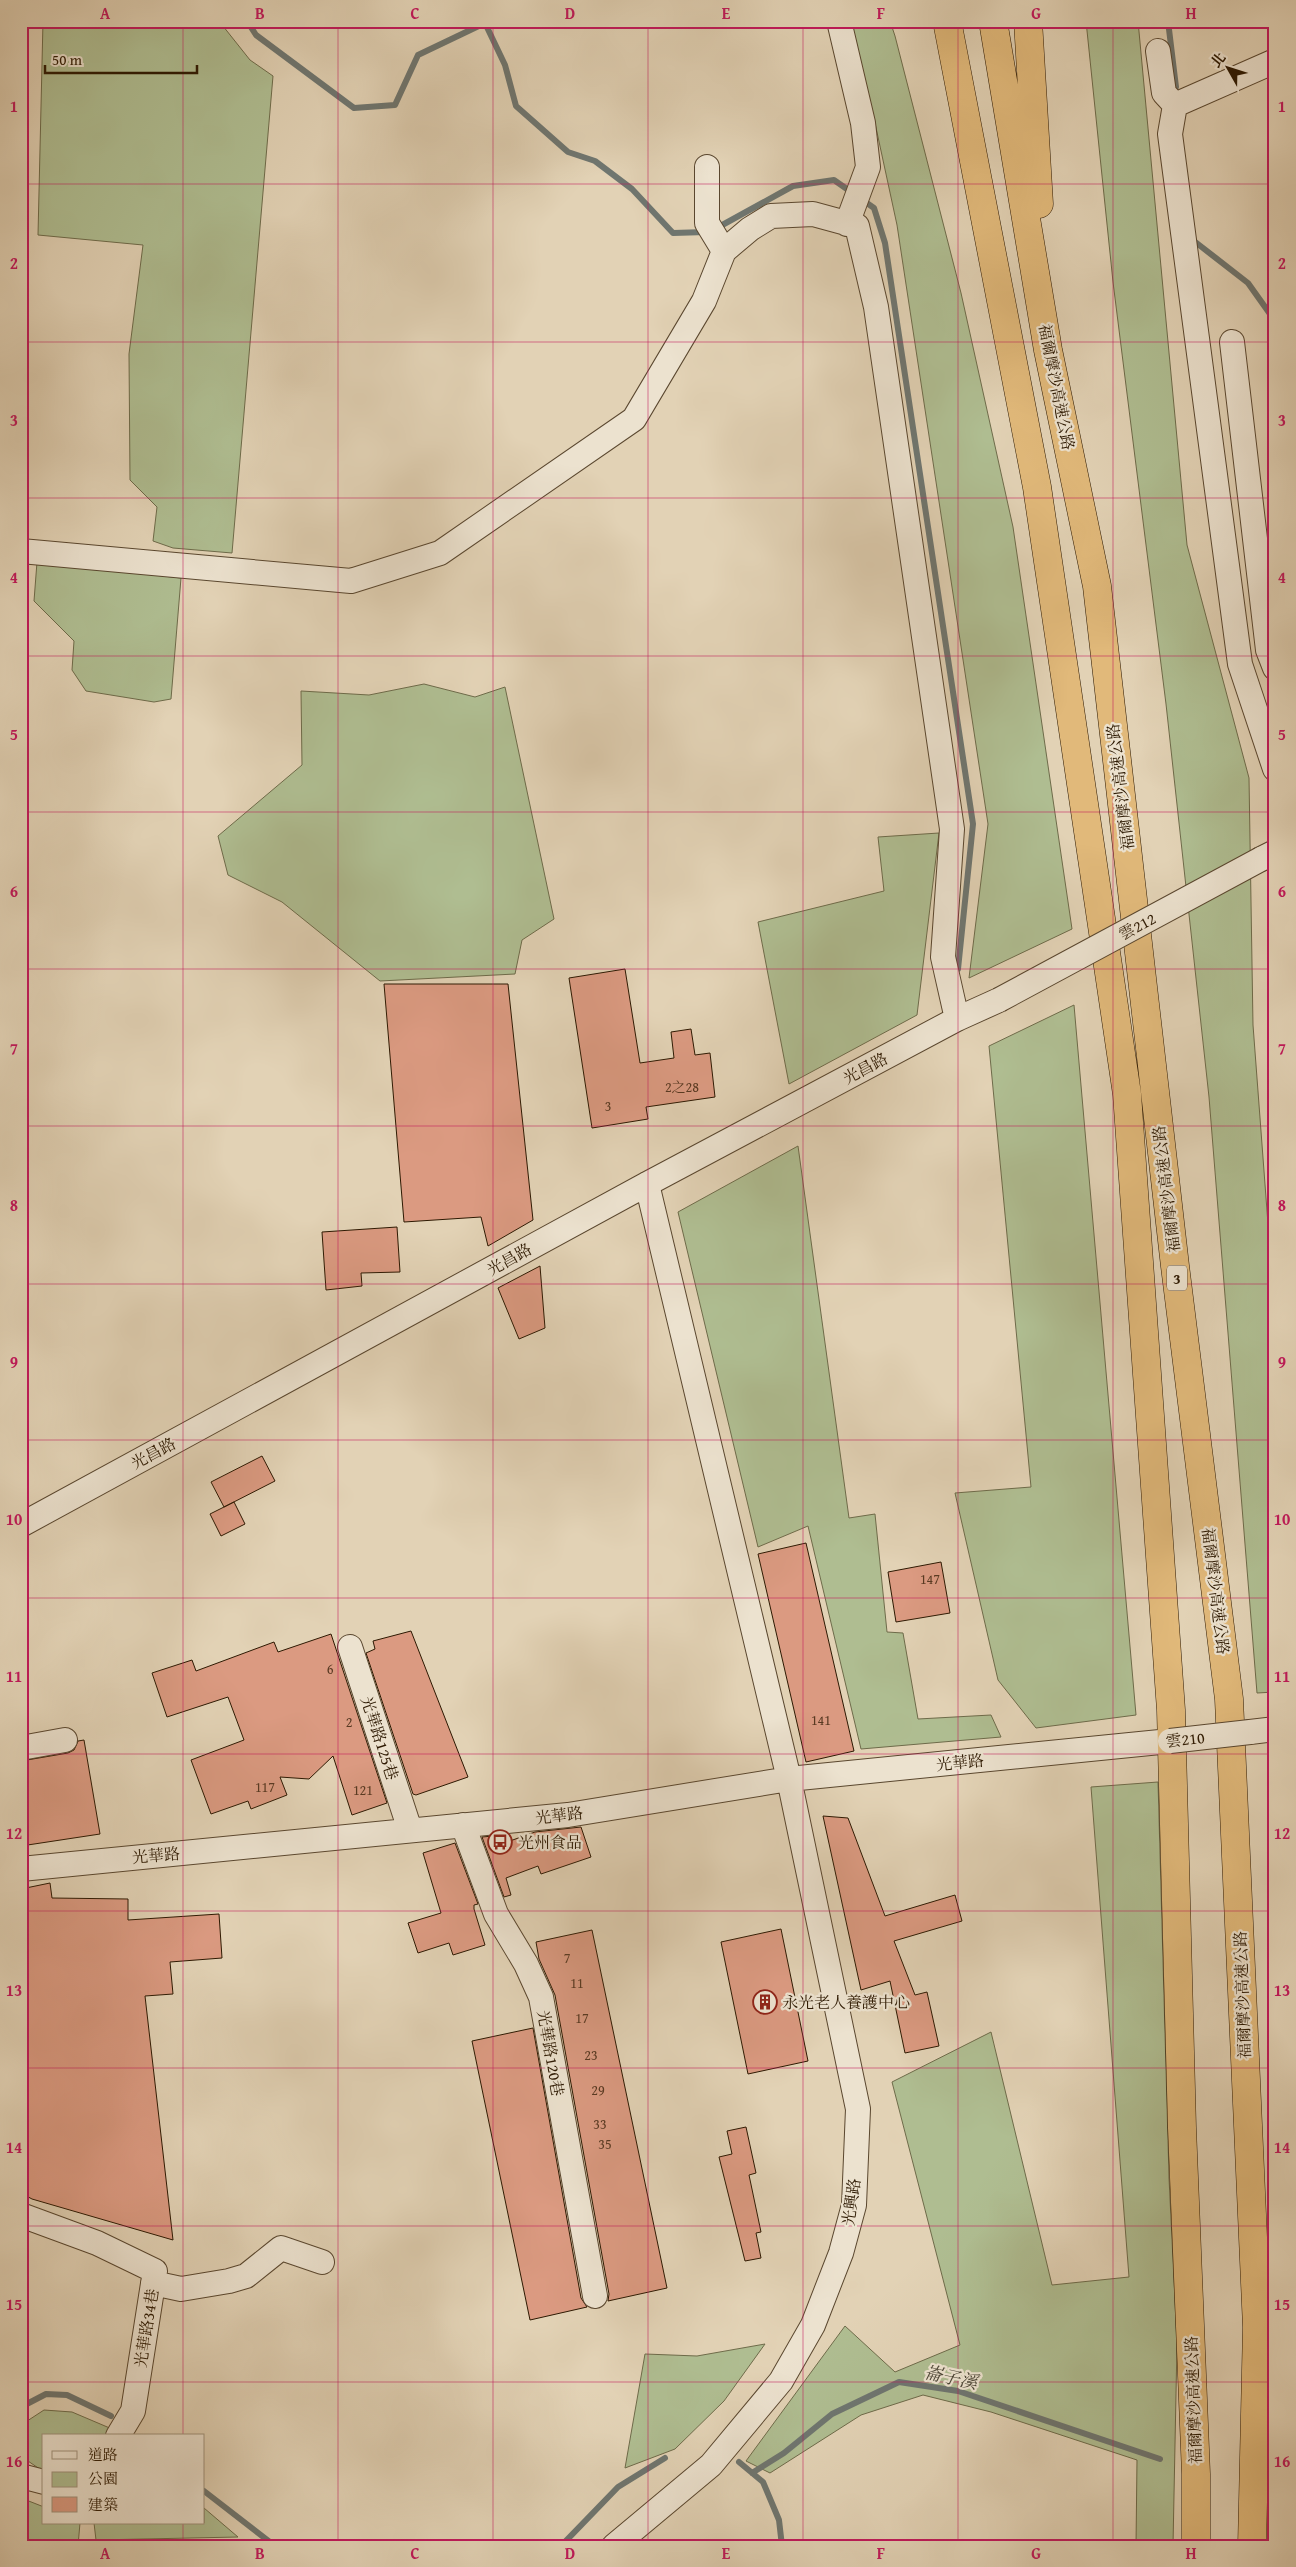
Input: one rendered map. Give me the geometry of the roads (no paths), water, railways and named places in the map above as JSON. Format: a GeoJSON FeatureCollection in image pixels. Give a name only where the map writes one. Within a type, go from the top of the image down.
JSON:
{"type":"FeatureCollection","features":[{"type":"Feature","properties":{"kind":"highway","name":"福爾摩沙高速公路"},"geometry":{"type":"LineString","coordinates":[[947,21],[1037,487],[1127,1094],[1171,1710],[1182,2128],[1196,2474],[1196,2546]]}},
{"type":"Feature","properties":{"kind":"highway","name":"福爾摩沙高速公路"},"geometry":{"type":"LineString","coordinates":[[993,21],[1048,350],[1097,586],[1175,1266],[1229,1699],[1257,2327],[1252,2546]]}},
{"type":"Feature","properties":{"kind":"highway"},"geometry":{"type":"LineString","coordinates":[[1028,21],[1048,350]]}},
{"type":"Feature","properties":{"kind":"street"},"geometry":{"type":"LineString","coordinates":[[838,21],[863,123],[868,167],[847,224]]}},
{"type":"Feature","properties":{"kind":"street"},"geometry":{"type":"LineString","coordinates":[[1158,51],[1164,93],[1175,105]]}},
{"type":"Feature","properties":{"kind":"street"},"geometry":{"type":"LineString","coordinates":[[1175,105],[1275,60]]}},
{"type":"Feature","properties":{"kind":"street"},"geometry":{"type":"LineString","coordinates":[[1175,105],[1170,134],[1233,624],[1240,664],[1275,769]]}},
{"type":"Feature","properties":{"kind":"street"},"geometry":{"type":"LineString","coordinates":[[707,167],[706,223],[724,251]]}},
{"type":"Feature","properties":{"kind":"street"},"geometry":{"type":"LineString","coordinates":[[21,551],[352,582],[440,553],[634,419],[704,301],[724,251],[750,228],[771,216],[813,214],[857,226],[876,307],[952,829],[943,957],[957,1019]]}},
{"type":"Feature","properties":{"kind":"street"},"geometry":{"type":"LineString","coordinates":[[1232,342],[1268,650],[1275,668]]}},
{"type":"Feature","properties":{"kind":"street","name":"雲212"},"geometry":{"type":"LineString","coordinates":[[999,1000],[1268,856]]}},
{"type":"Feature","properties":{"kind":"street","name":"光昌路"},"geometry":{"type":"LineString","coordinates":[[21,1524],[647,1184],[957,1019],[999,1000]]}},
{"type":"Feature","properties":{"kind":"street","name":"光興路"},"geometry":{"type":"LineString","coordinates":[[614,2546],[712,2465],[781,2381],[813,2325],[841,2253],[854,2205],[858,2109],[789,1779],[647,1184]]}},
{"type":"Feature","properties":{"kind":"street","name":"光華路125巷"},"geometry":{"type":"LineString","coordinates":[[350,1647],[410,1830]]}},
{"type":"Feature","properties":{"kind":"street","name":"雲210"},"geometry":{"type":"LineString","coordinates":[[1095,1749],[1275,1729]]}},
{"type":"Feature","properties":{"kind":"street"},"geometry":{"type":"LineString","coordinates":[[21,1748],[65,1740]]}},
{"type":"Feature","properties":{"kind":"street","name":"光華路"},"geometry":{"type":"LineString","coordinates":[[21,1868],[568,1815],[789,1779],[1095,1749]]}},
{"type":"Feature","properties":{"kind":"street","name":"光華路120巷"},"geometry":{"type":"LineString","coordinates":[[463,1825],[496,1914],[526,1964],[541,1997],[594,2296]]}},
{"type":"Feature","properties":{"kind":"street","name":"光華路34巷"},"geometry":{"type":"LineString","coordinates":[[21,2215],[97,2243],[155,2271],[133,2411],[119,2434]]}},
{"type":"Feature","properties":{"kind":"street"},"geometry":{"type":"LineString","coordinates":[[154,2283],[181,2289],[229,2281],[246,2276],[281,2248],[322,2262]]}},
{"type":"Feature","properties":{"kind":"street"},"geometry":{"type":"LineString","coordinates":[[21,2476],[42,2481]]}},
{"type":"Feature","properties":{"kind":"waterway"},"geometry":{"type":"LineString","coordinates":[[247,21],[256,35],[354,108],[395,105],[418,55],[485,23],[505,65],[516,106],[568,152],[595,161],[632,189],[673,233],[706,232]]}},
{"type":"Feature","properties":{"kind":"waterway"},"geometry":{"type":"LineString","coordinates":[[1168,21],[1176,87]]}},
{"type":"Feature","properties":{"kind":"waterway"},"geometry":{"type":"LineString","coordinates":[[715,229],[793,186],[834,180],[874,208],[885,243],[973,824],[958,969]]}},
{"type":"Feature","properties":{"kind":"waterway"},"geometry":{"type":"LineString","coordinates":[[1194,241],[1248,283],[1275,321]]}},
{"type":"Feature","properties":{"kind":"waterway","name":"崙子溪"},"geometry":{"type":"LineString","coordinates":[[752,2473],[784,2453],[832,2414],[899,2382],[958,2391],[1160,2459]]}},
{"type":"Feature","properties":{"kind":"waterway"},"geometry":{"type":"LineString","coordinates":[[21,2407],[46,2394],[67,2395],[111,2416]]}},
{"type":"Feature","properties":{"kind":"waterway"},"geometry":{"type":"LineString","coordinates":[[561,2546],[618,2487],[665,2458]]}},
{"type":"Feature","properties":{"kind":"waterway","name":"崙子溪"},"geometry":{"type":"LineString","coordinates":[[739,2462],[763,2482],[779,2520],[782,2546]]}},
{"type":"Feature","properties":{"kind":"waterway"},"geometry":{"type":"LineString","coordinates":[[205,2492],[275,2546]]}},
{"type":"Feature","properties":{"kind":"place","name":"光州食品"},"geometry":{"type":"Point","coordinates":[500,1842]}},
{"type":"Feature","properties":{"kind":"place","name":"永光老人養護中心"},"geometry":{"type":"Point","coordinates":[765,2002]}}]}
